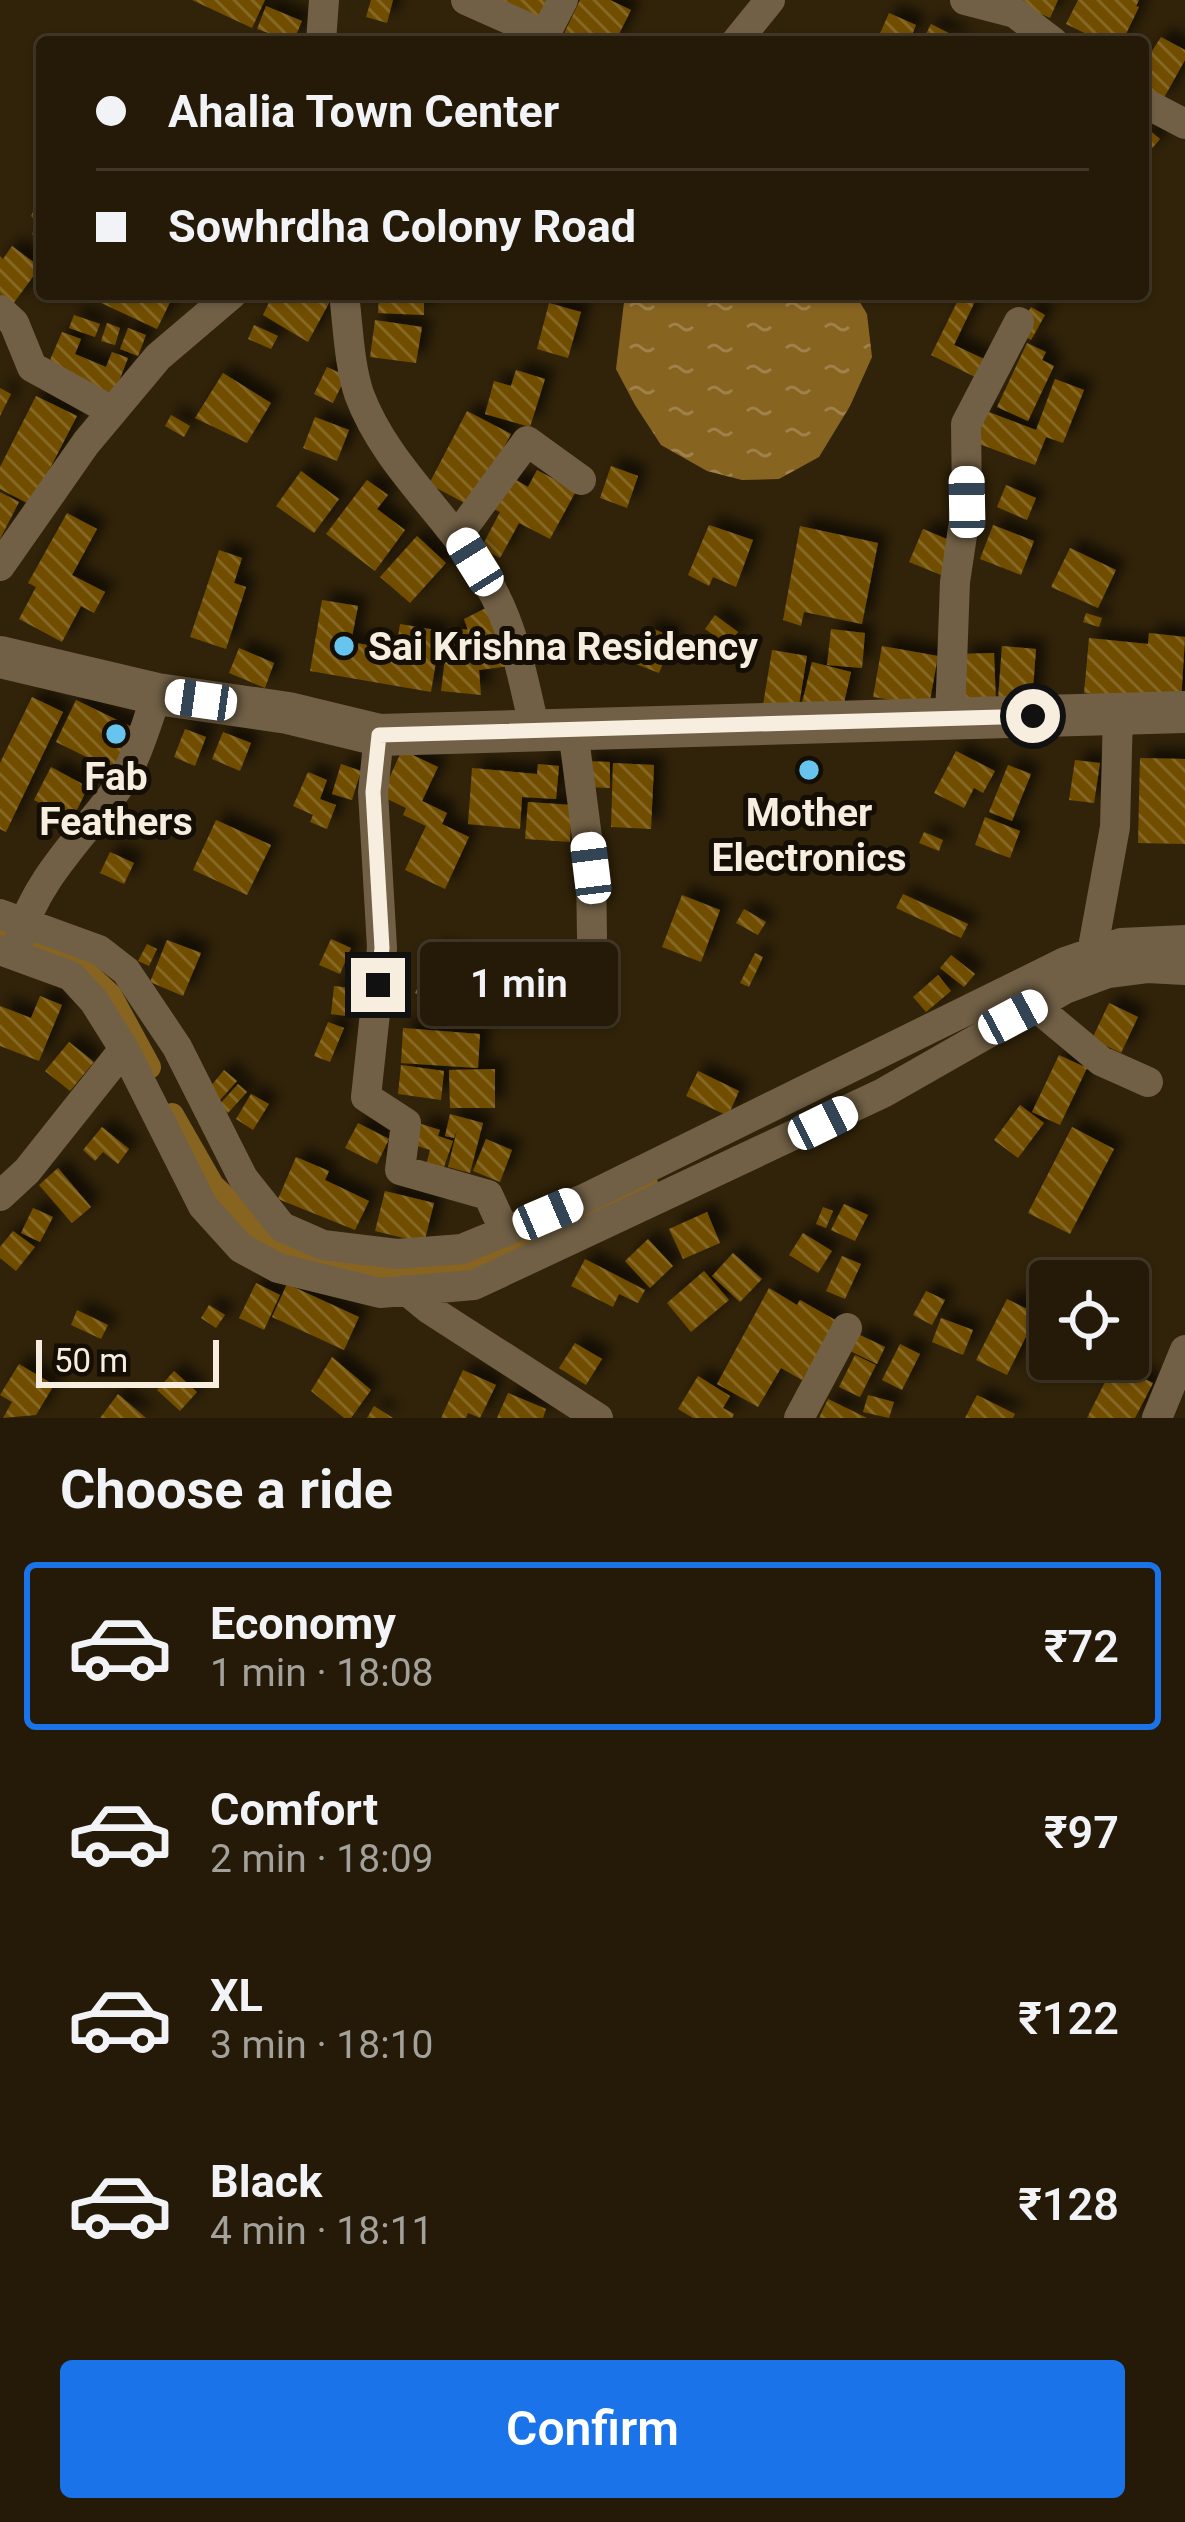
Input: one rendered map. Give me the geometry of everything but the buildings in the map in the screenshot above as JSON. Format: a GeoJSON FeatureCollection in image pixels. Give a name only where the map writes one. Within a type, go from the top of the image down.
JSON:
{"type":"FeatureCollection","features":[{"type":"Feature","properties":{"kind":"main road"},"geometry":{"type":"LineString","coordinates":[[0,657],[157,694],[288,713],[379,735],[1185,712]]}},
{"type":"Feature","properties":{"kind":"street"},"geometry":{"type":"LineString","coordinates":[[322,36],[323,0]]}},
{"type":"Feature","properties":{"kind":"street"},"geometry":{"type":"LineString","coordinates":[[466,0],[545,35],[563,0]]}},
{"type":"Feature","properties":{"kind":"street"},"geometry":{"type":"LineString","coordinates":[[741,36],[770,0]]}},
{"type":"Feature","properties":{"kind":"street"},"geometry":{"type":"LineString","coordinates":[[965,0],[1015,13],[1045,36]]}},
{"type":"Feature","properties":{"kind":"street"},"geometry":{"type":"LineString","coordinates":[[0,566],[112,411],[158,357],[225,300]]}},
{"type":"Feature","properties":{"kind":"street"},"geometry":{"type":"LineString","coordinates":[[345,300],[364,404],[408,477],[458,535],[492,588],[521,669],[554,731],[591,868],[592,938]]}},
{"type":"Feature","properties":{"kind":"street"},"geometry":{"type":"LineString","coordinates":[[0,310],[14,323],[32,367],[112,411]]}},
{"type":"Feature","properties":{"kind":"street"},"geometry":{"type":"LineString","coordinates":[[950,718],[955,582],[967,502],[966,424],[1019,322]]}},
{"type":"Feature","properties":{"kind":"street"},"geometry":{"type":"LineString","coordinates":[[458,535],[526,441],[580,480]]}},
{"type":"Feature","properties":{"kind":"street"},"geometry":{"type":"LineString","coordinates":[[157,694],[119,786],[12,918],[8,952],[71,976],[94,1001],[124,1049],[203,1206],[241,1248],[278,1268],[329,1282],[380,1293],[475,1285],[884,1093],[1016,1006],[1065,962],[1121,943],[1185,940]]}},
{"type":"Feature","properties":{"kind":"street"},"geometry":{"type":"LineString","coordinates":[[1092,953],[1115,827],[1118,713]]}},
{"type":"Feature","properties":{"kind":"street"},"geometry":{"type":"LineString","coordinates":[[379,735],[373,792],[382,948],[366,1097],[406,1123],[400,1170],[488,1196],[506,1232]]}},
{"type":"Feature","properties":{"kind":"street"},"geometry":{"type":"LineString","coordinates":[[12,918],[99,950],[126,970],[177,1047],[243,1178],[282,1227],[322,1245],[398,1254],[462,1249],[506,1232],[1016,1006],[1108,974],[1148,968],[1185,970]]}},
{"type":"Feature","properties":{"kind":"street"},"geometry":{"type":"LineString","coordinates":[[1016,1006],[1101,1060],[1148,1082]]}},
{"type":"Feature","properties":{"kind":"street"},"geometry":{"type":"LineString","coordinates":[[0,1196],[40,1155],[124,1049]]}},
{"type":"Feature","properties":{"kind":"street"},"geometry":{"type":"LineString","coordinates":[[406,1290],[429,1310],[598,1418]]}},
{"type":"Feature","properties":{"kind":"street"},"geometry":{"type":"LineString","coordinates":[[799,1418],[847,1328]]}},
{"type":"Feature","properties":{"kind":"street"},"geometry":{"type":"LineString","coordinates":[[1157,1418],[1185,1350]]}},
{"type":"Feature","properties":{"kind":"water"},"geometry":{"type":"Polygon","coordinates":[[[624,300],[859,300],[867,314],[872,357],[850,406],[819,457],[779,479],[742,480],[707,471],[661,445],[616,369],[624,300]]]}},
{"type":"Feature","properties":{"kind":"waterway"},"geometry":{"type":"LineString","coordinates":[[0,931],[70,958],[110,995],[149,1067]]}},
{"type":"Feature","properties":{"kind":"waterway"},"geometry":{"type":"LineString","coordinates":[[172,1115],[212,1185],[283,1254],[344,1270],[443,1276],[495,1258],[646,1184]]}},
{"type":"Feature","properties":{"kind":"place","name":"Sai Krishna Residency"},"geometry":{"type":"Point","coordinates":[344,646]}},
{"type":"Feature","properties":{"kind":"place","name":"Fab Feathers"},"geometry":{"type":"Point","coordinates":[116,734]}},
{"type":"Feature","properties":{"kind":"place","name":"Mother Electronics"},"geometry":{"type":"Point","coordinates":[809,770]}},
{"type":"Feature","properties":{"kind":"route"},"geometry":{"type":"LineString","coordinates":[[378,985],[382,948],[373,792],[379,735],[1033,716]]}}]}
